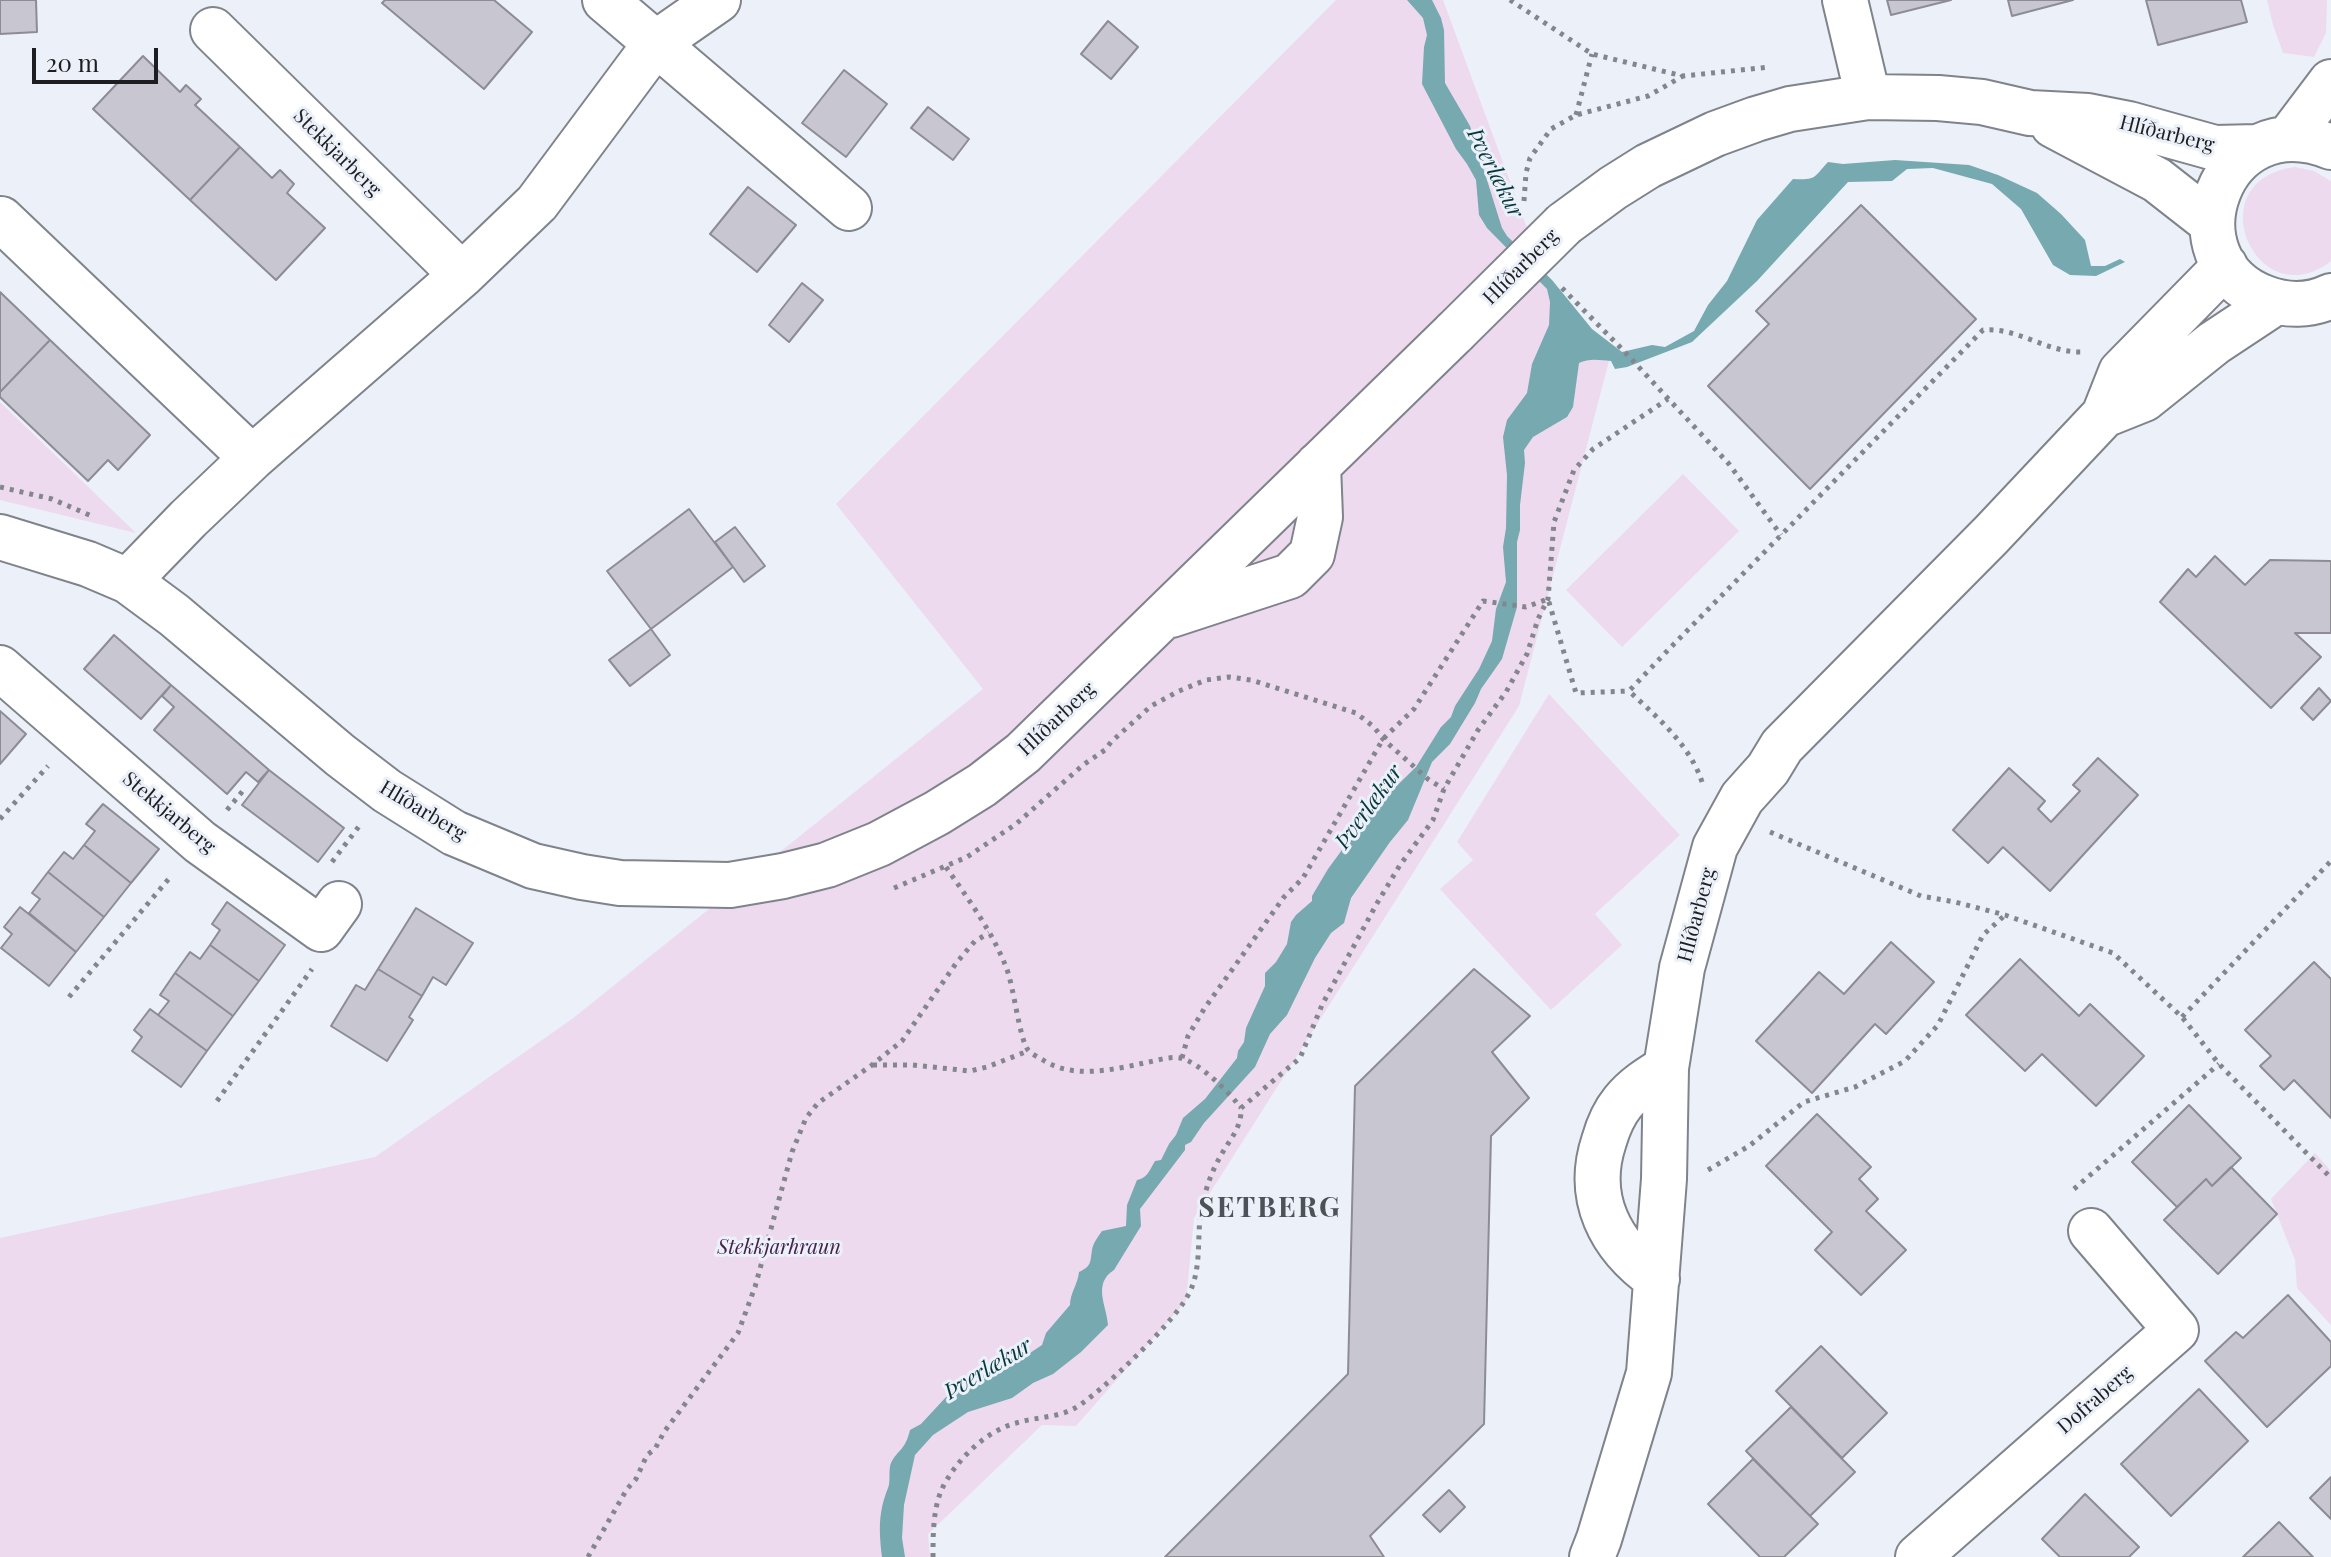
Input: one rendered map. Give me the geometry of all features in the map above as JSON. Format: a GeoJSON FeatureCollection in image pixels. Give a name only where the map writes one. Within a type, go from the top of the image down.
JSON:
{"type":"FeatureCollection","features":[{"type":"Feature","properties":{"kind":"street"},"geometry":{"type":"LineString","coordinates":[[605,0],[849,208]]}},
{"type":"Feature","properties":{"kind":"street"},"geometry":{"type":"LineString","coordinates":[[128,581],[252,458],[462,275],[537,203],[656,43],[718,0]]}},
{"type":"Feature","properties":{"kind":"street"},"geometry":{"type":"LineString","coordinates":[[1845,0],[1868,97]]}},
{"type":"Feature","properties":{"kind":"street","name":"Stekkjarberg"},"geometry":{"type":"LineString","coordinates":[[213,30],[462,275]]}},
{"type":"Feature","properties":{"kind":"street"},"geometry":{"type":"LineString","coordinates":[[2331,82],[2273,143],[2239,160],[2224,179],[2215,200],[2212,223],[2215,245],[2225,266],[2238,282],[2256,295],[2276,302],[2302,304],[2331,296]]}},
{"type":"Feature","properties":{"kind":"street","name":"Hlíðarberg"},"geometry":{"type":"LineString","coordinates":[[0,537],[88,564],[128,581],[174,615],[340,755],[387,791],[454,833],[533,866],[582,877],[620,883],[730,885],[827,865],[879,844],[982,785],[1023,753],[1165,617],[1564,224],[1648,166],[1715,134],[1790,109],[1868,97],[1938,98],[1982,102],[2030,113],[2102,119],[2215,148],[2313,140],[2331,147]]}},
{"type":"Feature","properties":{"kind":"street","name":"Hlíðarberg"},"geometry":{"type":"LineString","coordinates":[[2030,113],[2157,180],[2212,223]]}},
{"type":"Feature","properties":{"kind":"street"},"geometry":{"type":"LineString","coordinates":[[1,219],[252,458]]}},
{"type":"Feature","properties":{"kind":"street","name":"Hlíðarberg"},"geometry":{"type":"LineString","coordinates":[[1592,1557],[1649,1373],[1664,1179],[1666,1068],[1682,968],[1715,847],[1742,798],[1768,769],[1782,746],[1991,535],[2104,415],[2121,372],[2225,266]]}},
{"type":"Feature","properties":{"kind":"street","name":"Hlíðarberg"},"geometry":{"type":"LineString","coordinates":[[2104,415],[2144,399],[2214,343],[2276,302]]}},
{"type":"Feature","properties":{"kind":"street"},"geometry":{"type":"LineString","coordinates":[[1165,617],[1290,576],[1312,554],[1320,517],[1318,465]]}},
{"type":"Feature","properties":{"kind":"street","name":"Stekkjarberg"},"geometry":{"type":"LineString","coordinates":[[0,668],[200,842],[330,916]]}},
{"type":"Feature","properties":{"kind":"street"},"geometry":{"type":"LineString","coordinates":[[1657,1279],[1637,1265],[1609,1228],[1597,1182],[1599,1154],[1608,1127],[1622,1103],[1643,1083],[1666,1068]]}},
{"type":"Feature","properties":{"kind":"street","name":"Dofraberg"},"geometry":{"type":"LineString","coordinates":[[1918,1557],[2176,1330],[2091,1231]]}},
{"type":"Feature","properties":{"kind":"path"},"geometry":{"type":"LineString","coordinates":[[1510,0],[1592,54],[1683,76],[1779,65]]}},
{"type":"Feature","properties":{"kind":"path"},"geometry":{"type":"LineString","coordinates":[[1576,115],[1592,54]]}},
{"type":"Feature","properties":{"kind":"path"},"geometry":{"type":"LineString","coordinates":[[1668,399],[1593,449],[1574,470],[1554,522],[1548,599],[1576,693],[1629,691],[1983,330],[1999,329],[2059,349],[2087,352]]}},
{"type":"Feature","properties":{"kind":"path"},"geometry":{"type":"LineString","coordinates":[[1621,348],[1729,464],[1781,535]]}},
{"type":"Feature","properties":{"kind":"path"},"geometry":{"type":"LineString","coordinates":[[0,487],[52,499],[101,520]]}},
{"type":"Feature","properties":{"kind":"path"},"geometry":{"type":"LineString","coordinates":[[1182,1058],[1188,1036],[1196,1023],[1284,897],[1303,878],[1383,739],[1414,709],[1483,601],[1526,607],[1548,599]]}},
{"type":"Feature","properties":{"kind":"path"},"geometry":{"type":"LineString","coordinates":[[1241,1108],[1300,1058],[1322,1005],[1400,865],[1433,820],[1444,789],[1527,654],[1548,599]]}},
{"type":"Feature","properties":{"kind":"path"},"geometry":{"type":"LineString","coordinates":[[892,889],[967,857],[1016,824],[1083,765],[1105,750],[1151,706],[1206,680],[1229,677],[1251,680],[1356,713],[1429,780],[1444,789]]}},
{"type":"Feature","properties":{"kind":"path"},"geometry":{"type":"LineString","coordinates":[[1629,691],[1676,737],[1702,784]]}},
{"type":"Feature","properties":{"kind":"path"},"geometry":{"type":"LineString","coordinates":[[0,819],[77,735]]}},
{"type":"Feature","properties":{"kind":"path"},"geometry":{"type":"LineString","coordinates":[[69,997],[246,787]]}},
{"type":"Feature","properties":{"kind":"path"},"geometry":{"type":"LineString","coordinates":[[1715,847],[1766,830],[1921,896],[2005,915],[2113,953],[2182,1017],[2219,1064],[2331,1178]]}},
{"type":"Feature","properties":{"kind":"path"},"geometry":{"type":"LineString","coordinates":[[2182,1017],[2331,861]]}},
{"type":"Feature","properties":{"kind":"path"},"geometry":{"type":"LineString","coordinates":[[933,1557],[934,1525],[941,1491],[954,1470],[976,1446],[994,1432],[1014,1423],[1075,1408],[1125,1366],[1186,1301],[1198,1270],[1198,1226],[1204,1195],[1242,1118],[1241,1108],[1232,1096],[1182,1058],[1073,1072],[1053,1067],[1028,1051],[1007,968],[980,916],[946,867]]}},
{"type":"Feature","properties":{"kind":"path"},"geometry":{"type":"LineString","coordinates":[[1664,1179],[1712,1169],[1749,1146],[1804,1102],[1855,1087],[1905,1061],[1938,1025],[1983,935],[2005,915]]}},
{"type":"Feature","properties":{"kind":"path"},"geometry":{"type":"LineString","coordinates":[[217,1101],[319,959],[330,916]]}},
{"type":"Feature","properties":{"kind":"path"},"geometry":{"type":"LineString","coordinates":[[588,1557],[627,1489],[636,1479],[647,1455],[655,1449],[664,1432],[738,1333],[755,1287],[792,1152],[806,1118],[818,1103],[902,1041],[957,962],[975,941],[989,933]]}},
{"type":"Feature","properties":{"kind":"path"},"geometry":{"type":"LineString","coordinates":[[872,1065],[913,1065],[970,1071],[1028,1051]]}},
{"type":"Feature","properties":{"kind":"path"},"geometry":{"type":"LineString","coordinates":[[2073,1190],[2219,1064]]}},
{"type":"Feature","properties":{"kind":"green space","name":"Stekkjarhraun"},"geometry":{"type":"Polygon","coordinates":[[[1336,0],[1443,0],[1550,290],[1611,353],[1519,706],[1194,1218],[1186,1301],[1076,1426],[1042,1425],[928,1534],[930,1557],[0,1557],[0,1238],[375,1157],[572,1019],[983,689],[836,504],[1336,0]]]}},
{"type":"Feature","properties":{"kind":"green space"},"geometry":{"type":"Polygon","coordinates":[[[2267,0],[2327,0],[2326,33],[2314,57],[2283,53],[2267,0]]]}},
{"type":"Feature","properties":{"kind":"green space"},"geometry":{"type":"Polygon","coordinates":[[[2295,167],[2314,171],[2331,181],[2331,261],[2304,274],[2280,273],[2261,260],[2248,241],[2243,218],[2248,195],[2265,177],[2295,167]]]}},
{"type":"Feature","properties":{"kind":"green space"},"geometry":{"type":"Polygon","coordinates":[[[0,402],[136,533],[0,500],[0,402]]]}},
{"type":"Feature","properties":{"kind":"green space"},"geometry":{"type":"Polygon","coordinates":[[[1683,474],[1739,531],[1622,647],[1566,590],[1683,474]]]}},
{"type":"Feature","properties":{"kind":"green space"},"geometry":{"type":"Polygon","coordinates":[[[1549,694],[1680,835],[1595,914],[1622,945],[1551,1010],[1440,889],[1473,860],[1457,842],[1549,694]]]}},
{"type":"Feature","properties":{"kind":"green space"},"geometry":{"type":"Polygon","coordinates":[[[2315,1153],[2331,1171],[2331,1325],[2297,1288],[2295,1260],[2271,1199],[2315,1153]]]}},
{"type":"Feature","properties":{"kind":"water"},"geometry":{"type":"Polygon","coordinates":[[[1407,0],[1432,0],[1441,18],[1445,83],[1470,126],[1502,228],[1552,280],[1592,329],[1622,352],[1652,345],[1665,347],[1694,331],[1708,305],[1727,281],[1757,220],[1793,179],[1814,177],[1828,162],[1843,164],[1895,160],[1969,165],[2037,193],[2085,240],[2091,266],[2105,266],[2120,259],[2125,262],[2096,276],[2070,275],[2053,265],[2021,209],[1992,184],[1933,168],[1907,169],[1892,181],[1848,182],[1757,281],[1692,342],[1627,367],[1615,369],[1611,361],[1603,360],[1579,363],[1573,407],[1567,417],[1533,437],[1524,450],[1517,542],[1517,607],[1502,659],[1450,744],[1432,762],[1408,820],[1351,898],[1344,923],[1331,933],[1315,958],[1287,1015],[1270,1034],[1255,1067],[1204,1123],[1191,1142],[1185,1145],[1185,1150],[1140,1209],[1141,1226],[1114,1270],[1107,1276],[1102,1289],[1108,1325],[1053,1374],[1012,1398],[968,1412],[933,1435],[915,1455],[904,1505],[902,1538],[905,1557],[882,1557],[880,1522],[890,1466],[910,1430],[921,1424],[961,1386],[981,1374],[1024,1357],[1042,1345],[1046,1333],[1070,1305],[1079,1272],[1090,1263],[1093,1247],[1102,1231],[1126,1226],[1127,1205],[1137,1180],[1146,1175],[1155,1161],[1161,1160],[1183,1118],[1205,1099],[1237,1058],[1246,1028],[1265,986],[1265,973],[1287,944],[1291,922],[1312,901],[1328,869],[1369,813],[1416,767],[1441,727],[1451,717],[1492,641],[1496,609],[1506,582],[1503,547],[1507,475],[1503,437],[1507,420],[1527,393],[1532,364],[1549,325],[1550,302],[1547,289],[1487,228],[1479,215],[1476,180],[1422,84],[1427,35],[1423,18],[1407,0]]]}},
{"type":"Feature","properties":{"kind":"building"},"geometry":{"type":"Polygon","coordinates":[[[0,0],[36,0],[37,32],[0,34],[0,0]]]}},
{"type":"Feature","properties":{"kind":"building"},"geometry":{"type":"Polygon","coordinates":[[[385,0],[494,0],[532,32],[484,89],[382,3],[385,0]]]}},
{"type":"Feature","properties":{"kind":"building"},"geometry":{"type":"Polygon","coordinates":[[[1887,0],[1951,0],[1891,15],[1887,0]]]}},
{"type":"Feature","properties":{"kind":"building"},"geometry":{"type":"Polygon","coordinates":[[[2008,0],[2073,0],[2012,16],[2008,0]]]}},
{"type":"Feature","properties":{"kind":"building"},"geometry":{"type":"Polygon","coordinates":[[[2146,0],[2241,0],[2247,22],[2158,45],[2146,0]]]}},
{"type":"Feature","properties":{"kind":"building"},"geometry":{"type":"Polygon","coordinates":[[[1108,21],[1138,47],[1111,79],[1081,54],[1108,21]]]}},
{"type":"Feature","properties":{"kind":"building"},"geometry":{"type":"Polygon","coordinates":[[[143,56],[180,92],[186,85],[201,99],[195,105],[240,147],[190,200],[93,109],[143,56]]]}},
{"type":"Feature","properties":{"kind":"building"},"geometry":{"type":"Polygon","coordinates":[[[844,70],[887,104],[846,157],[802,123],[844,70]]]}},
{"type":"Feature","properties":{"kind":"building"},"geometry":{"type":"Polygon","coordinates":[[[928,107],[969,139],[953,160],[911,128],[928,107]]]}},
{"type":"Feature","properties":{"kind":"building"},"geometry":{"type":"Polygon","coordinates":[[[240,147],[272,178],[280,170],[294,184],[287,193],[325,228],[276,280],[190,200],[240,147]]]}},
{"type":"Feature","properties":{"kind":"building"},"geometry":{"type":"Polygon","coordinates":[[[748,187],[796,225],[757,272],[710,234],[748,187]]]}},
{"type":"Feature","properties":{"kind":"building"},"geometry":{"type":"Polygon","coordinates":[[[1861,205],[1976,319],[1810,489],[1708,386],[1769,324],[1756,311],[1861,205]]]}},
{"type":"Feature","properties":{"kind":"building"},"geometry":{"type":"Polygon","coordinates":[[[802,283],[823,300],[789,342],[769,325],[802,283]]]}},
{"type":"Feature","properties":{"kind":"building"},"geometry":{"type":"Polygon","coordinates":[[[0,292],[50,340],[0,392],[0,292]]]}},
{"type":"Feature","properties":{"kind":"building"},"geometry":{"type":"Polygon","coordinates":[[[50,340],[150,435],[118,470],[108,460],[88,481],[0,397],[0,392],[50,340]]]}},
{"type":"Feature","properties":{"kind":"building"},"geometry":{"type":"Polygon","coordinates":[[[689,509],[733,567],[651,629],[607,571],[689,509]]]}},
{"type":"Feature","properties":{"kind":"building"},"geometry":{"type":"Polygon","coordinates":[[[735,527],[765,566],[744,582],[715,542],[735,527]]]}},
{"type":"Feature","properties":{"kind":"building"},"geometry":{"type":"Polygon","coordinates":[[[2215,556],[2245,585],[2270,560],[2331,561],[2331,633],[2295,633],[2321,657],[2271,708],[2160,602],[2188,569],[2196,577],[2215,556]]]}},
{"type":"Feature","properties":{"kind":"building"},"geometry":{"type":"Polygon","coordinates":[[[651,629],[670,655],[630,686],[609,660],[651,629]]]}},
{"type":"Feature","properties":{"kind":"building"},"geometry":{"type":"Polygon","coordinates":[[[114,635],[171,685],[141,719],[84,669],[114,635]]]}},
{"type":"Feature","properties":{"kind":"building"},"geometry":{"type":"Polygon","coordinates":[[[171,685],[269,770],[258,782],[246,772],[227,794],[154,730],[174,707],[162,696],[171,685]]]}},
{"type":"Feature","properties":{"kind":"building"},"geometry":{"type":"Polygon","coordinates":[[[2319,688],[2331,701],[2313,720],[2301,708],[2319,688]]]}},
{"type":"Feature","properties":{"kind":"building"},"geometry":{"type":"Polygon","coordinates":[[[0,711],[26,734],[0,764],[0,711]]]}},
{"type":"Feature","properties":{"kind":"building"},"geometry":{"type":"Polygon","coordinates":[[[2098,758],[2138,795],[2050,891],[2003,847],[1988,863],[1953,830],[2009,768],[2045,801],[2038,809],[2051,822],[2080,791],[2073,785],[2098,758]]]}},
{"type":"Feature","properties":{"kind":"building"},"geometry":{"type":"Polygon","coordinates":[[[269,770],[344,828],[318,862],[242,805],[269,770]]]}},
{"type":"Feature","properties":{"kind":"building"},"geometry":{"type":"Polygon","coordinates":[[[103,804],[159,849],[131,883],[84,845],[95,831],[86,824],[103,804]]]}},
{"type":"Feature","properties":{"kind":"building"},"geometry":{"type":"Polygon","coordinates":[[[84,845],[131,883],[104,917],[48,872],[64,852],[73,859],[84,845]]]}},
{"type":"Feature","properties":{"kind":"building"},"geometry":{"type":"Polygon","coordinates":[[[48,872],[104,917],[76,952],[29,913],[40,899],[32,893],[48,872]]]}},
{"type":"Feature","properties":{"kind":"building"},"geometry":{"type":"Polygon","coordinates":[[[227,902],[285,945],[259,981],[210,945],[220,930],[212,924],[227,902]]]}},
{"type":"Feature","properties":{"kind":"building"},"geometry":{"type":"Polygon","coordinates":[[[20,907],[76,952],[49,986],[1,948],[12,934],[4,927],[20,907]]]}},
{"type":"Feature","properties":{"kind":"building"},"geometry":{"type":"Polygon","coordinates":[[[416,908],[473,943],[446,985],[433,977],[422,996],[378,969],[416,908]]]}},
{"type":"Feature","properties":{"kind":"building"},"geometry":{"type":"Polygon","coordinates":[[[1891,942],[1934,982],[1886,1034],[1875,1024],[1812,1093],[1756,1041],[1819,972],[1844,994],[1891,942]]]}},
{"type":"Feature","properties":{"kind":"building"},"geometry":{"type":"Polygon","coordinates":[[[210,945],[259,981],[233,1016],[175,973],[190,952],[200,959],[210,945]]]}},
{"type":"Feature","properties":{"kind":"building"},"geometry":{"type":"Polygon","coordinates":[[[2020,959],[2079,1016],[2090,1004],[2144,1056],[2096,1106],[2042,1054],[2025,1071],[1966,1015],[2020,959]]]}},
{"type":"Feature","properties":{"kind":"building"},"geometry":{"type":"Polygon","coordinates":[[[2314,962],[2331,979],[2331,1118],[2294,1080],[2284,1090],[2260,1066],[2271,1056],[2245,1030],[2314,962]]]}},
{"type":"Feature","properties":{"kind":"building"},"geometry":{"type":"Polygon","coordinates":[[[378,969],[422,996],[409,1017],[413,1020],[387,1061],[331,1026],[356,985],[365,990],[378,969]]]}},
{"type":"Feature","properties":{"kind":"building"},"geometry":{"type":"Polygon","coordinates":[[[1474,969],[1530,1016],[1492,1052],[1529,1098],[1491,1136],[1484,1424],[1370,1536],[1384,1557],[1165,1557],[1348,1374],[1355,1086],[1474,969]]]}},
{"type":"Feature","properties":{"kind":"building"},"geometry":{"type":"Polygon","coordinates":[[[175,973],[233,1016],[207,1051],[158,1015],[169,1001],[160,995],[175,973]]]}},
{"type":"Feature","properties":{"kind":"building"},"geometry":{"type":"Polygon","coordinates":[[[150,1009],[207,1051],[181,1087],[132,1051],[142,1037],[134,1030],[150,1009]]]}},
{"type":"Feature","properties":{"kind":"building"},"geometry":{"type":"Polygon","coordinates":[[[2189,1105],[2241,1158],[2212,1186],[2206,1179],[2177,1207],[2132,1162],[2189,1105]]]}},
{"type":"Feature","properties":{"kind":"building"},"geometry":{"type":"Polygon","coordinates":[[[1817,1114],[1871,1167],[1859,1179],[1878,1199],[1866,1211],[1906,1250],[1861,1295],[1815,1250],[1832,1232],[1766,1166],[1817,1114]]]}},
{"type":"Feature","properties":{"kind":"building"},"geometry":{"type":"Polygon","coordinates":[[[2231,1167],[2277,1214],[2218,1274],[2164,1220],[2206,1179],[2212,1186],[2231,1167]]]}},
{"type":"Feature","properties":{"kind":"building"},"geometry":{"type":"Polygon","coordinates":[[[2288,1295],[2331,1342],[2331,1366],[2267,1427],[2205,1361],[2236,1332],[2243,1338],[2288,1295]]]}},
{"type":"Feature","properties":{"kind":"building"},"geometry":{"type":"Polygon","coordinates":[[[1821,1346],[1887,1413],[1842,1458],[1776,1391],[1821,1346]]]}},
{"type":"Feature","properties":{"kind":"building"},"geometry":{"type":"Polygon","coordinates":[[[2199,1389],[2248,1441],[2171,1516],[2121,1464],[2199,1389]]]}},
{"type":"Feature","properties":{"kind":"building"},"geometry":{"type":"Polygon","coordinates":[[[1791,1407],[1855,1472],[1810,1516],[1746,1451],[1791,1407]]]}},
{"type":"Feature","properties":{"kind":"building"},"geometry":{"type":"Polygon","coordinates":[[[1753,1459],[1818,1524],[1784,1557],[1760,1557],[1708,1504],[1753,1459]]]}},
{"type":"Feature","properties":{"kind":"building"},"geometry":{"type":"Polygon","coordinates":[[[2331,1477],[2331,1519],[2310,1498],[2331,1477]]]}},
{"type":"Feature","properties":{"kind":"building"},"geometry":{"type":"Polygon","coordinates":[[[1449,1490],[1465,1507],[1440,1532],[1423,1515],[1449,1490]]]}},
{"type":"Feature","properties":{"kind":"building"},"geometry":{"type":"Polygon","coordinates":[[[2085,1494],[2139,1547],[2129,1557],[2060,1557],[2042,1539],[2085,1494]]]}},
{"type":"Feature","properties":{"kind":"building"},"geometry":{"type":"Polygon","coordinates":[[[2279,1522],[2313,1557],[2243,1557],[2279,1522]]]}},
{"type":"Feature","properties":{"kind":"district","name":"SETBERG"},"geometry":{"type":"Point","coordinates":[1270,1208]}},
{"type":"Feature","properties":{"kind":"water label","name":"Þverlækur"},"geometry":{"type":"Point","coordinates":[1495,173]}},
{"type":"Feature","properties":{"kind":"water label","name":"Þverlækur"},"geometry":{"type":"Point","coordinates":[1369,807]}},
{"type":"Feature","properties":{"kind":"water label","name":"Þverlækur"},"geometry":{"type":"Point","coordinates":[988,1369]}}]}
